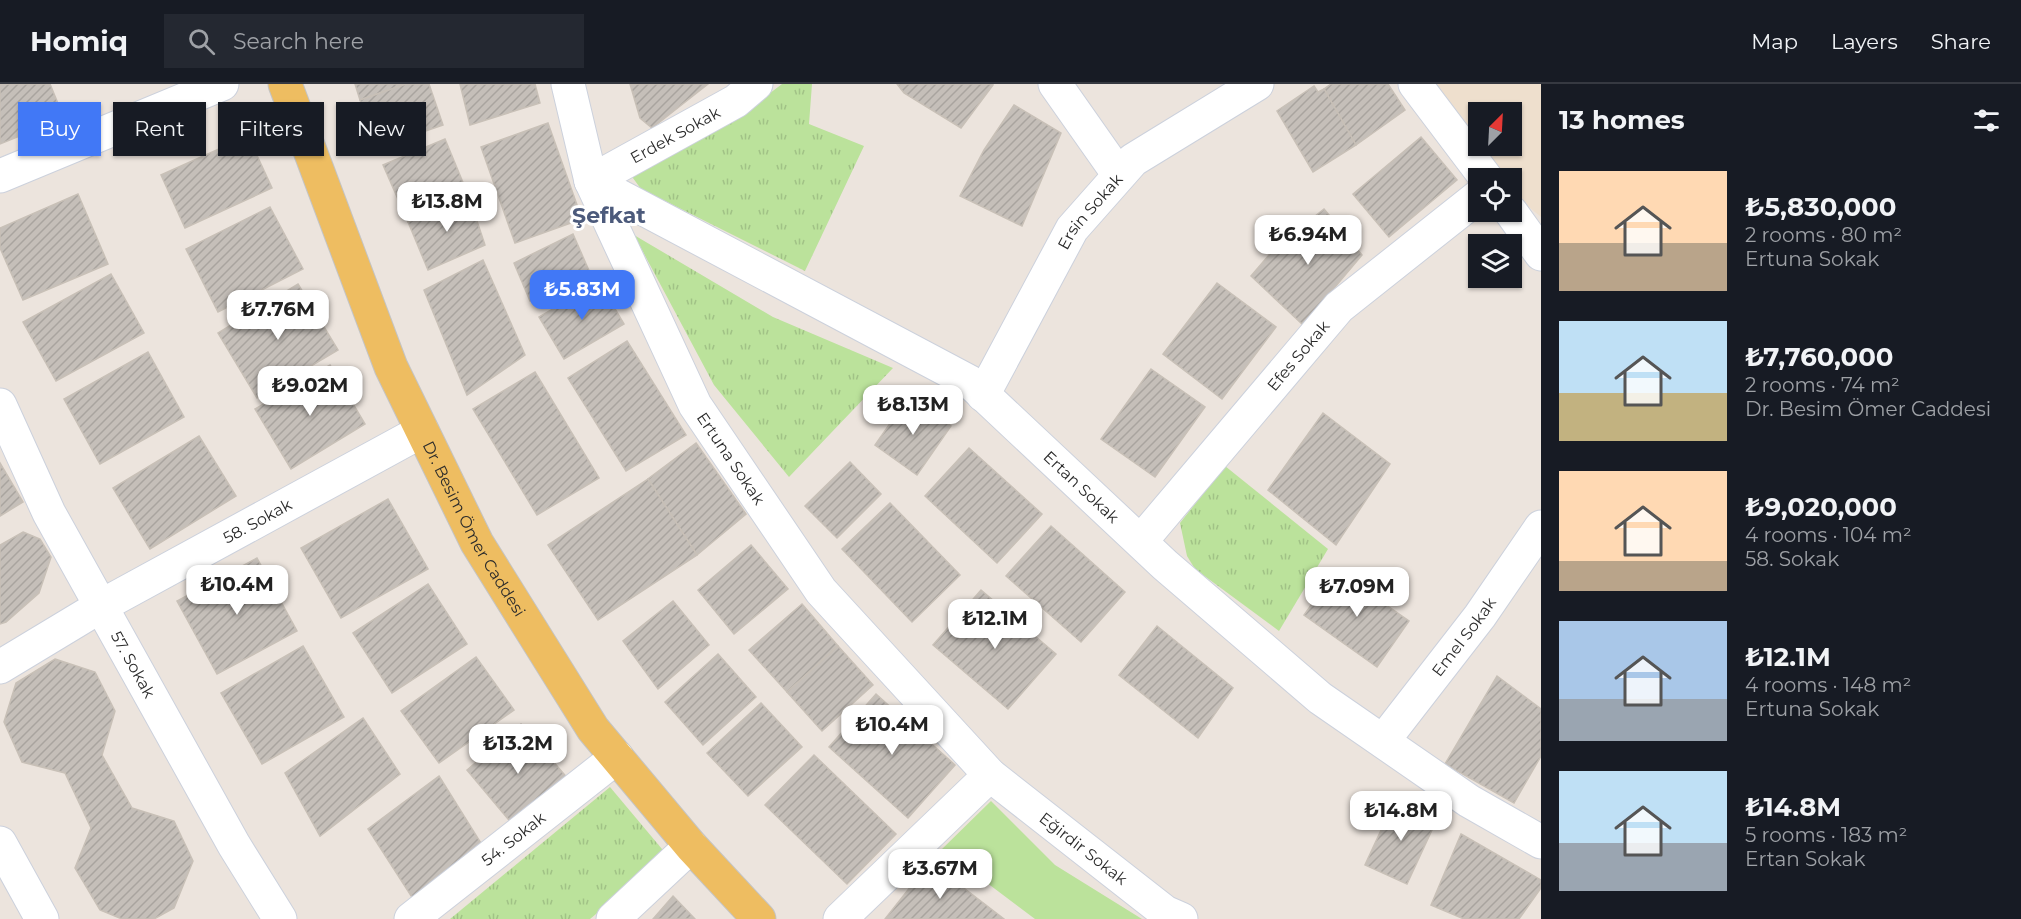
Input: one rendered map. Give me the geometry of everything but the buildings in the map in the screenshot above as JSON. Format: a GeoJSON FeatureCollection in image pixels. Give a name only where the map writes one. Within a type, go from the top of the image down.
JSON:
{"type":"FeatureCollection","features":[{"type":"Feature","properties":{"kind":"main road","name":"Dr. Besim Ömer Caddesi"},"geometry":{"type":"LineString","coordinates":[[285,84],[391,367],[477,543],[593,729],[691,846],[759,919]]}},
{"type":"Feature","properties":{"kind":"street"},"geometry":{"type":"LineString","coordinates":[[0,176],[222,84]]}},
{"type":"Feature","properties":{"kind":"street","name":"Ertuna Sokak"},"geometry":{"type":"LineString","coordinates":[[568,84],[591,181],[695,405],[821,591],[990,775]]}},
{"type":"Feature","properties":{"kind":"street","name":"Erdek Sokak"},"geometry":{"type":"LineString","coordinates":[[591,181],[736,100],[756,84]]}},
{"type":"Feature","properties":{"kind":"street"},"geometry":{"type":"LineString","coordinates":[[1055,84],[1119,175]]}},
{"type":"Feature","properties":{"kind":"street","name":"Ersin Sokak"},"geometry":{"type":"LineString","coordinates":[[984,394],[1072,230],[1119,175],[1133,160],[1257,84]]}},
{"type":"Feature","properties":{"kind":"street"},"geometry":{"type":"LineString","coordinates":[[1415,84],[1478,168]]}},
{"type":"Feature","properties":{"kind":"street","name":"Ertan Sokak"},"geometry":{"type":"LineString","coordinates":[[591,181],[970,382],[1165,565],[1320,698],[1468,801],[1541,842]]}},
{"type":"Feature","properties":{"kind":"street","name":"Efes Sokak"},"geometry":{"type":"LineString","coordinates":[[1141,541],[1339,307],[1468,205]]}},
{"type":"Feature","properties":{"kind":"street"},"geometry":{"type":"LineString","coordinates":[[1517,222],[1541,254]]}},
{"type":"Feature","properties":{"kind":"street","name":"57. Sokak"},"geometry":{"type":"LineString","coordinates":[[0,405],[49,513],[234,845],[280,919]]}},
{"type":"Feature","properties":{"kind":"street","name":"58. Sokak"},"geometry":{"type":"LineString","coordinates":[[0,667],[101,606],[422,431]]}},
{"type":"Feature","properties":{"kind":"street","name":"Emel Sokak"},"geometry":{"type":"LineString","coordinates":[[1383,741],[1480,616],[1541,527]]}},
{"type":"Feature","properties":{"kind":"street","name":"54. Sokak"},"geometry":{"type":"LineString","coordinates":[[411,919],[617,757]]}},
{"type":"Feature","properties":{"kind":"street"},"geometry":{"type":"LineString","coordinates":[[840,919],[990,775]]}},
{"type":"Feature","properties":{"kind":"street","name":"Eğirdir Sokak"},"geometry":{"type":"LineString","coordinates":[[990,775],[1165,912],[1181,919]]}},
{"type":"Feature","properties":{"kind":"street"},"geometry":{"type":"LineString","coordinates":[[0,843],[42,919]]}},
{"type":"Feature","properties":{"kind":"street"},"geometry":{"type":"LineString","coordinates":[[614,919],[691,846]]}},
{"type":"Feature","properties":{"kind":"shaded area"},"geometry":{"type":"Polygon","coordinates":[[[1432,84],[1541,84],[1541,217],[1522,201],[1522,168],[1492,168],[1483,156],[1522,156],[1522,102],[1468,102],[1468,135],[1432,84]]]}},
{"type":"Feature","properties":{"kind":"green space"},"geometry":{"type":"Polygon","coordinates":[[[782,84],[812,84],[809,124],[864,146],[805,271],[641,189],[630,174],[745,112],[782,84]]]}},
{"type":"Feature","properties":{"kind":"green space"},"geometry":{"type":"Polygon","coordinates":[[[634,235],[773,317],[893,368],[789,477],[714,385],[634,235]]]}},
{"type":"Feature","properties":{"kind":"green space"},"geometry":{"type":"Polygon","coordinates":[[[1225,466],[1328,549],[1279,631],[1195,569],[1187,556],[1180,523],[1225,466]]]}},
{"type":"Feature","properties":{"kind":"green space"},"geometry":{"type":"Polygon","coordinates":[[[610,787],[667,855],[590,919],[450,919],[610,787]]]}},
{"type":"Feature","properties":{"kind":"green space"},"geometry":{"type":"Polygon","coordinates":[[[991,801],[1055,865],[1142,919],[1035,919],[942,849],[991,801]]]}},
{"type":"Feature","properties":{"kind":"district","name":"Şefkat"},"geometry":{"type":"Point","coordinates":[609,215]}}]}
